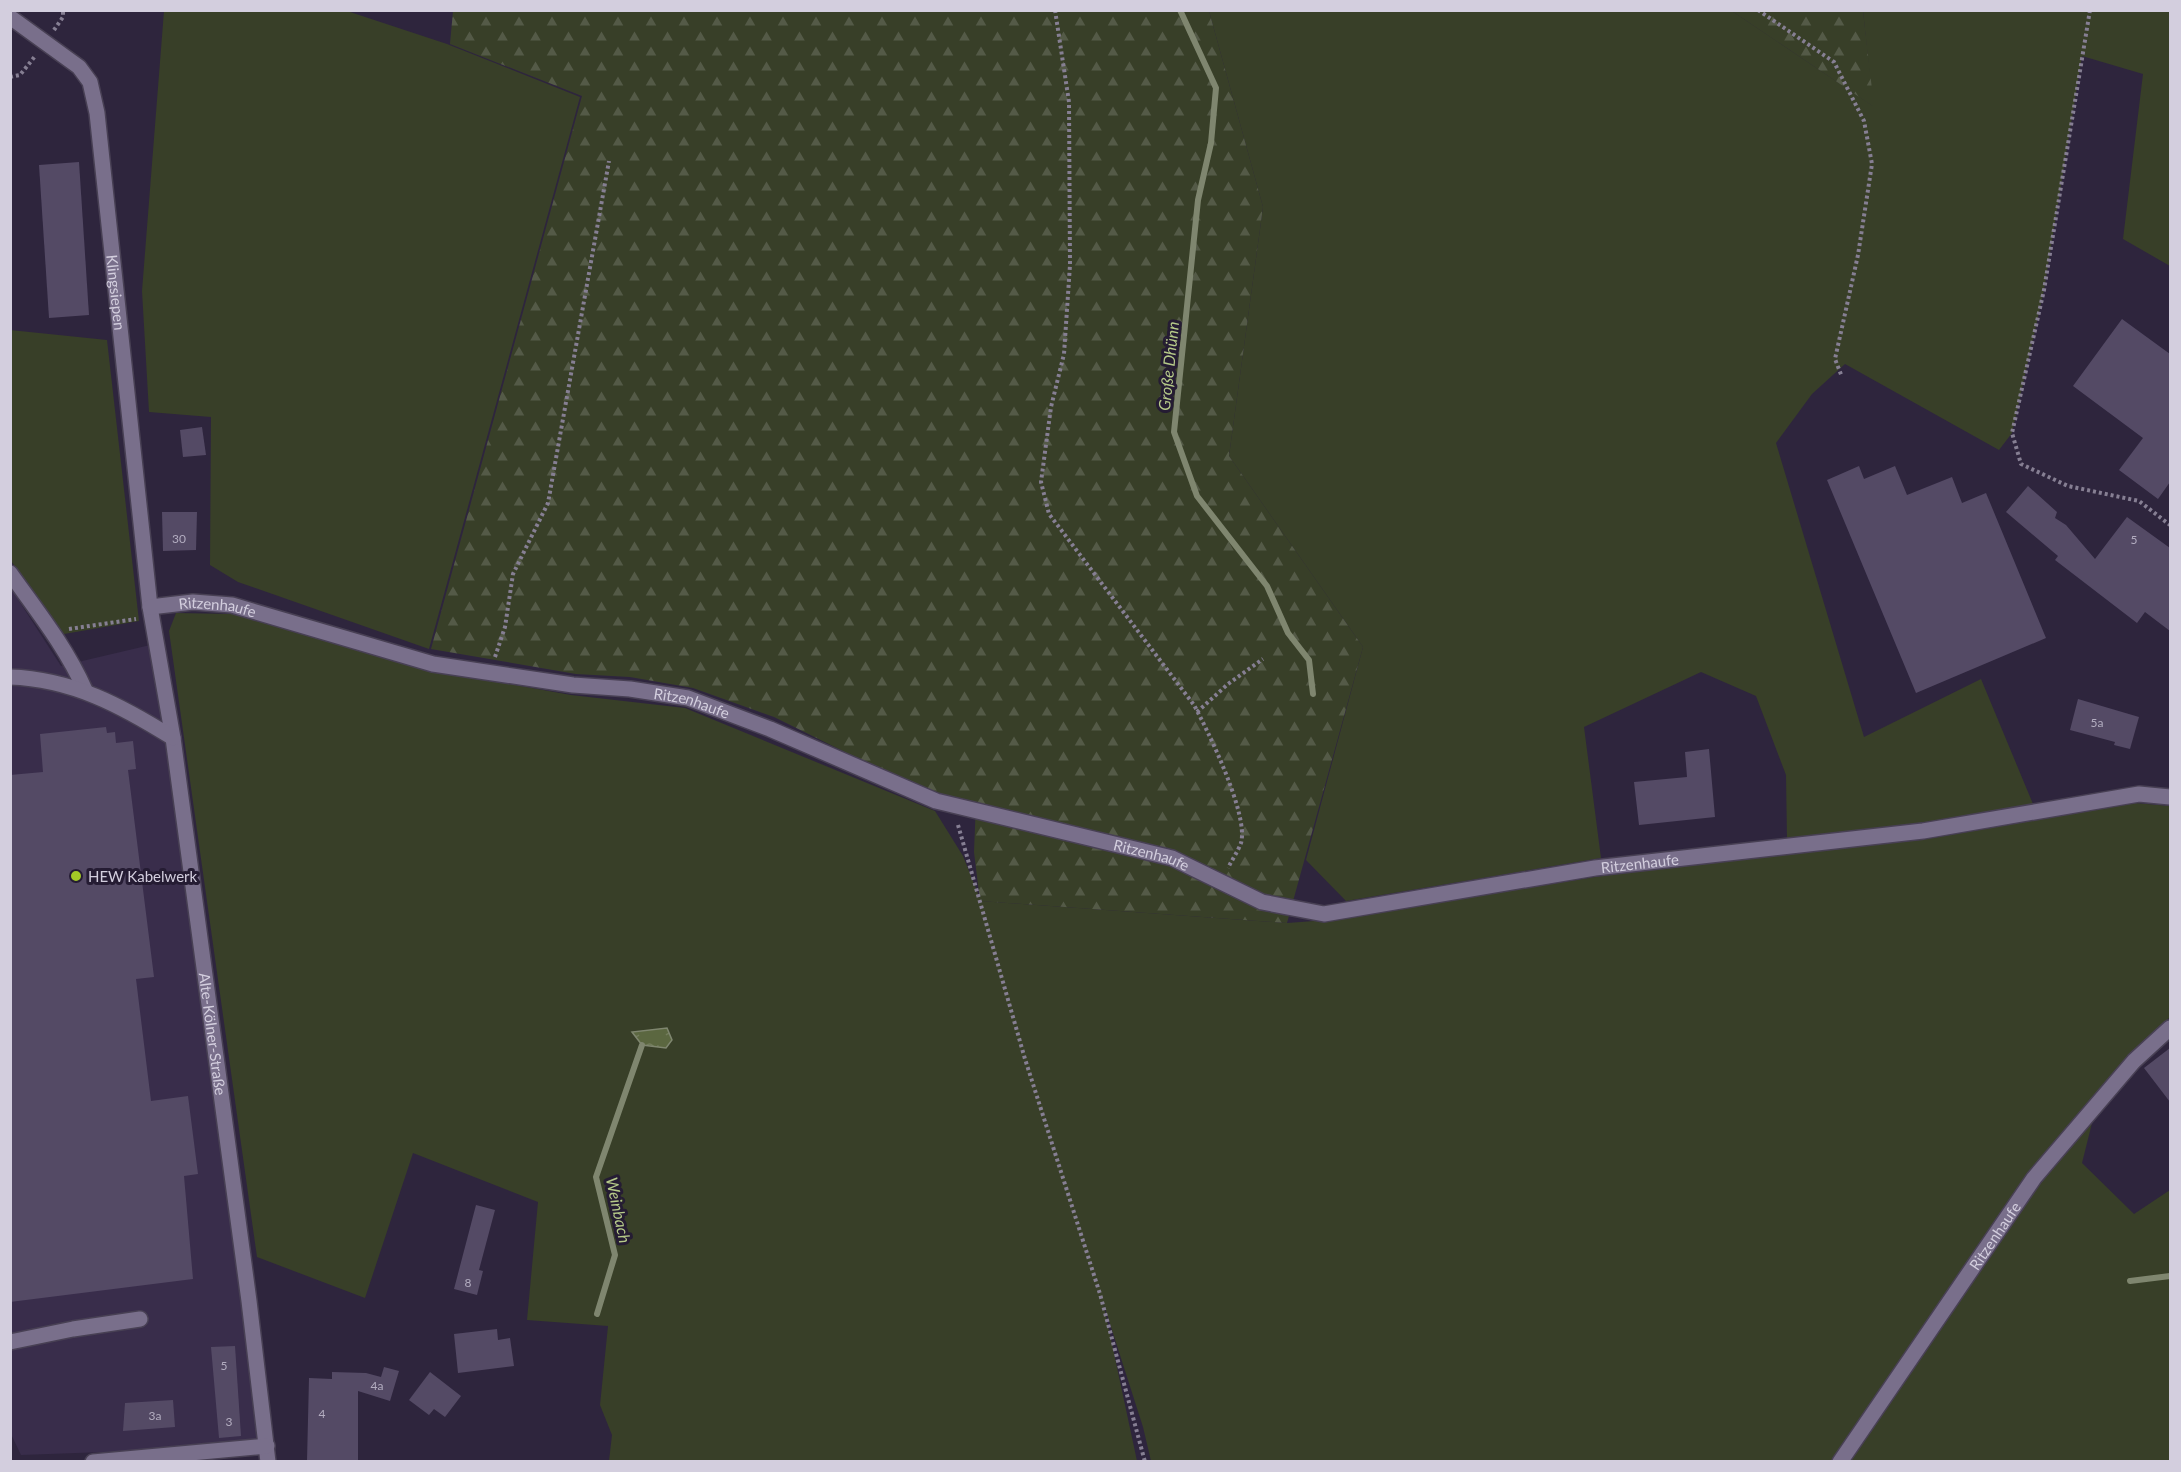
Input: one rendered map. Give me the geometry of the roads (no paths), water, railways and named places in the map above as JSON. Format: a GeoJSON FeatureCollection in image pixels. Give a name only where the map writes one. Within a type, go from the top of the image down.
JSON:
{"type":"FeatureCollection","features":[{"type":"Feature","properties":{"kind":"street","name":"Klingsiepen"},"geometry":{"type":"LineString","coordinates":[[10,17],[79,67],[90,82],[97,113],[151,612]]}},
{"type":"Feature","properties":{"kind":"street"},"geometry":{"type":"LineString","coordinates":[[10,573],[50,632],[68,652],[85,690]]}},
{"type":"Feature","properties":{"kind":"street","name":"Ritzenhaufe"},"geometry":{"type":"LineString","coordinates":[[151,612],[193,602],[232,605],[433,664],[573,685],[630,689],[688,698],[770,729],[936,801],[1172,858],[1262,902],[1324,914],[1595,868],[1923,831],[2139,794],[2170,797]]}},
{"type":"Feature","properties":{"kind":"street","name":"Alte-Kölner-Straße"},"geometry":{"type":"LineString","coordinates":[[151,612],[173,738],[268,1461]]}},
{"type":"Feature","properties":{"kind":"street"},"geometry":{"type":"LineString","coordinates":[[10,677],[32,678],[85,690],[138,716],[173,738]]}},
{"type":"Feature","properties":{"kind":"street","name":"Ritzenhaufe"},"geometry":{"type":"LineString","coordinates":[[1840,1461],[2034,1178],[2134,1062],[2170,1028]]}},
{"type":"Feature","properties":{"kind":"street"},"geometry":{"type":"LineString","coordinates":[[10,1342],[73,1329],[140,1319]]}},
{"type":"Feature","properties":{"kind":"street"},"geometry":{"type":"LineString","coordinates":[[93,1461],[267,1446]]}},
{"type":"Feature","properties":{"kind":"water"},"geometry":{"type":"Polygon","coordinates":[[[667,1028],[672,1040],[666,1048],[642,1045],[632,1032],[667,1028]]]}},
{"type":"Feature","properties":{"kind":"waterway","name":"Große Dhünn"},"geometry":{"type":"LineString","coordinates":[[1180,10],[1216,88],[1211,143],[1198,200],[1174,432],[1197,496],[1267,586],[1288,633],[1309,660],[1313,694]]}},
{"type":"Feature","properties":{"kind":"waterway","name":"Weinbach"},"geometry":{"type":"LineString","coordinates":[[597,1314],[615,1255],[596,1177],[642,1045]]}},
{"type":"Feature","properties":{"kind":"waterway"},"geometry":{"type":"LineString","coordinates":[[2130,1281],[2170,1276]]}},
{"type":"Feature","properties":{"kind":"place","name":"HEW Kabelwerk"},"geometry":{"type":"Point","coordinates":[76,876]}}]}
